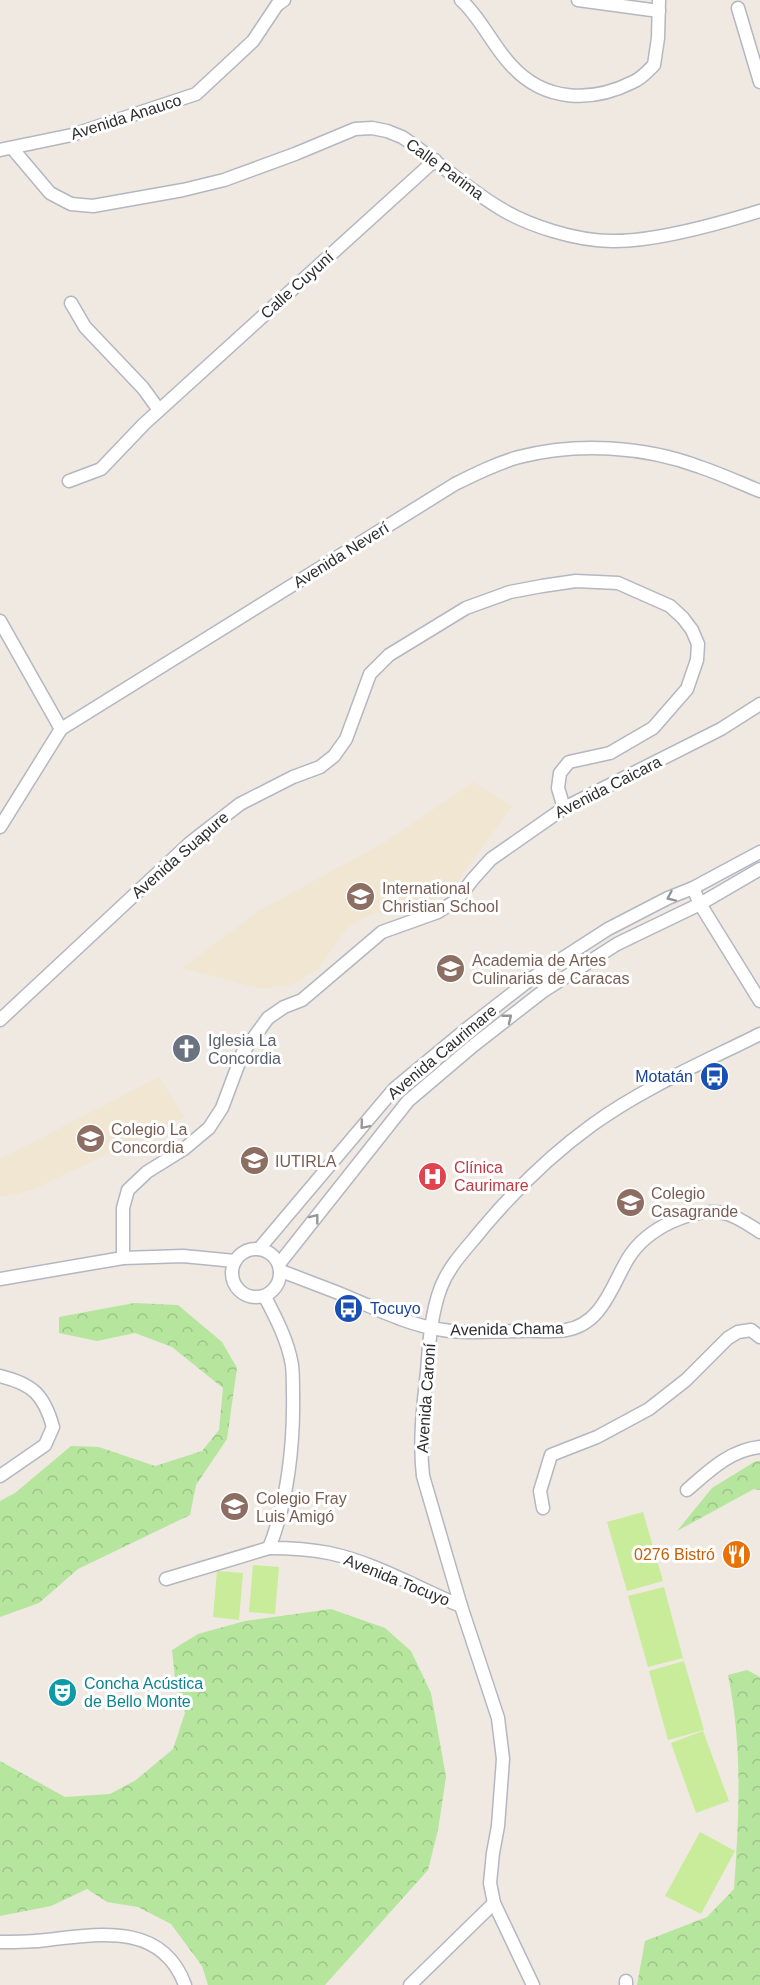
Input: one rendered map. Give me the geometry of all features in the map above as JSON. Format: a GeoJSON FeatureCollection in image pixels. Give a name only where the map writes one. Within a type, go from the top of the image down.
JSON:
{"type":"FeatureCollection","features":[{"type":"Feature","properties":{"kind":"street","name":"Avenida Anauco"},"geometry":{"type":"LineString","coordinates":[[6,149],[72,135],[196,94],[253,41],[277,5],[284,0]]}},
{"type":"Feature","properties":{"kind":"street"},"geometry":{"type":"LineString","coordinates":[[461,0],[513,68],[553,93],[578,97],[606,92],[635,82],[654,65],[659,5],[578,0]]}},
{"type":"Feature","properties":{"kind":"street"},"geometry":{"type":"LineString","coordinates":[[738,8],[760,82]]}},
{"type":"Feature","properties":{"kind":"street","name":"Calle Parima"},"geometry":{"type":"LineString","coordinates":[[6,149],[50,193],[71,204],[93,206],[183,190],[224,180],[296,154],[355,129],[372,128],[402,137],[499,208],[555,231],[582,238],[611,241],[633,240],[728,221],[760,212]]}},
{"type":"Feature","properties":{"kind":"street","name":"Calle Cuyuní"},"geometry":{"type":"LineString","coordinates":[[69,481],[101,469],[159,410],[435,160]]}},
{"type":"Feature","properties":{"kind":"street"},"geometry":{"type":"LineString","coordinates":[[71,303],[86,327],[143,388],[159,410]]}},
{"type":"Feature","properties":{"kind":"street","name":"Avenida Neverí"},"geometry":{"type":"LineString","coordinates":[[61,729],[455,484],[517,458],[574,448],[624,450],[699,466],[760,491]]}},
{"type":"Feature","properties":{"kind":"street","name":"Avenida Suapure"},"geometry":{"type":"LineString","coordinates":[[0,1020],[218,819],[240,804],[293,777],[320,767],[334,756],[346,739],[370,674],[389,655],[466,608],[510,592],[576,581],[618,583],[662,602],[683,618],[698,644],[697,660],[687,689],[653,728],[610,753],[569,762],[560,773],[558,788],[564,808]]}},
{"type":"Feature","properties":{"kind":"street"},"geometry":{"type":"LineString","coordinates":[[0,621],[61,729],[0,827]]}},
{"type":"Feature","properties":{"kind":"street","name":"Avenida Caicara"},"geometry":{"type":"LineString","coordinates":[[123,1258],[123,1208],[128,1190],[147,1172],[184,1149],[209,1128],[222,1108],[243,1052],[268,1018],[284,1007],[302,1000],[382,932],[438,912],[457,900],[491,859],[564,808],[721,729],[760,704]]}},
{"type":"Feature","properties":{"kind":"street","name":"Avenida Caurimare"},"geometry":{"type":"LineString","coordinates":[[260,1249],[394,1089],[532,978],[608,929],[668,898],[693,888],[760,852]]}},
{"type":"Feature","properties":{"kind":"street","name":"Avenida Caurimare"},"geometry":{"type":"LineString","coordinates":[[280,1267],[408,1101],[474,1045],[542,992],[608,950],[700,904],[760,869]]}},
{"type":"Feature","properties":{"kind":"street"},"geometry":{"type":"LineString","coordinates":[[693,888],[700,904],[760,1001]]}},
{"type":"Feature","properties":{"kind":"street","name":"Avenida Caroní"},"geometry":{"type":"LineString","coordinates":[[533,1985],[494,1903],[490,1884],[498,1826],[503,1759],[498,1718],[461,1606],[423,1476],[422,1414],[432,1328],[441,1287],[452,1266],[496,1212],[554,1156],[592,1125],[678,1075],[760,1034]]}},
{"type":"Feature","properties":{"kind":"street","name":"Avenida Chama"},"geometry":{"type":"LineString","coordinates":[[280,1267],[383,1312],[432,1328],[481,1332],[567,1330],[585,1323],[602,1308],[630,1256],[641,1242],[660,1228],[682,1218],[708,1212],[725,1213],[760,1232]]}},
{"type":"Feature","properties":{"kind":"street"},"geometry":{"type":"LineString","coordinates":[[260,1249],[274,1255],[280,1267],[278,1286],[265,1297],[247,1296],[234,1285],[232,1268],[242,1253],[260,1249]]}},
{"type":"Feature","properties":{"kind":"street"},"geometry":{"type":"LineString","coordinates":[[0,1279],[123,1258],[183,1256],[235,1261]]}},
{"type":"Feature","properties":{"kind":"street"},"geometry":{"type":"LineString","coordinates":[[165,1579],[269,1548],[278,1526],[292,1446],[292,1365],[281,1328],[265,1297]]}},
{"type":"Feature","properties":{"kind":"street"},"geometry":{"type":"LineString","coordinates":[[543,1509],[540,1491],[551,1455],[597,1437],[649,1409],[686,1380],[728,1338],[738,1332],[751,1330],[760,1337]]}},
{"type":"Feature","properties":{"kind":"street"},"geometry":{"type":"LineString","coordinates":[[0,1376],[14,1380],[34,1391],[46,1404],[53,1427],[45,1445],[0,1476]]}},
{"type":"Feature","properties":{"kind":"street"},"geometry":{"type":"LineString","coordinates":[[687,1490],[725,1458],[750,1448],[760,1447]]}},
{"type":"Feature","properties":{"kind":"street","name":"Avenida Tocuyo"},"geometry":{"type":"LineString","coordinates":[[269,1548],[329,1553],[365,1564],[461,1606]]}},
{"type":"Feature","properties":{"kind":"street"},"geometry":{"type":"LineString","coordinates":[[410,1985],[494,1903]]}},
{"type":"Feature","properties":{"kind":"street"},"geometry":{"type":"LineString","coordinates":[[0,1942],[43,1941],[94,1934],[119,1934],[142,1941],[162,1952],[179,1969],[185,1985]]}},
{"type":"Feature","properties":{"kind":"shaded area","name":"International Christian School"},"geometry":{"type":"Polygon","coordinates":[[[474,782],[512,806],[455,885],[419,908],[373,913],[347,928],[317,970],[291,985],[261,989],[182,968],[260,910],[382,844],[474,782]]]}},
{"type":"Feature","properties":{"kind":"shaded area","name":"Colegio La Concordia"},"geometry":{"type":"Polygon","coordinates":[[[159,1077],[184,1117],[32,1190],[0,1197],[0,1159],[159,1077]]]}},
{"type":"Feature","properties":{"kind":"green space"},"geometry":{"type":"Polygon","coordinates":[[[134,1303],[178,1305],[222,1342],[237,1368],[227,1439],[196,1485],[190,1515],[78,1569],[39,1603],[0,1617],[0,1501],[15,1493],[71,1446],[99,1447],[155,1466],[202,1451],[219,1430],[223,1388],[172,1347],[135,1333],[97,1341],[59,1333],[59,1317],[134,1303]]]}},
{"type":"Feature","properties":{"kind":"green space"},"geometry":{"type":"Polygon","coordinates":[[[756,1461],[760,1461],[760,1490],[754,1489],[677,1531],[712,1488],[756,1461]]]}},
{"type":"Feature","properties":{"kind":"green space"},"geometry":{"type":"Polygon","coordinates":[[[643,1512],[663,1581],[627,1591],[607,1522],[643,1512]]]}},
{"type":"Feature","properties":{"kind":"green space"},"geometry":{"type":"Polygon","coordinates":[[[253,1565],[279,1567],[275,1614],[249,1612],[253,1565]]]}},
{"type":"Feature","properties":{"kind":"green space"},"geometry":{"type":"Polygon","coordinates":[[[217,1571],[243,1573],[239,1620],[213,1617],[217,1571]]]}},
{"type":"Feature","properties":{"kind":"green space"},"geometry":{"type":"Polygon","coordinates":[[[664,1587],[683,1658],[648,1667],[628,1596],[664,1587]]]}},
{"type":"Feature","properties":{"kind":"green space"},"geometry":{"type":"Polygon","coordinates":[[[331,1609],[385,1628],[411,1651],[431,1693],[446,1777],[438,1830],[428,1870],[325,1985],[208,1985],[202,1966],[171,1924],[138,1907],[107,1902],[87,1889],[51,1906],[0,1916],[0,1761],[65,1797],[110,1794],[136,1780],[173,1749],[185,1713],[175,1678],[172,1650],[198,1634],[245,1621],[331,1609]]]}},
{"type":"Feature","properties":{"kind":"green space"},"geometry":{"type":"Polygon","coordinates":[[[684,1661],[704,1730],[668,1740],[649,1671],[684,1661]]]}},
{"type":"Feature","properties":{"kind":"green space"},"geometry":{"type":"Polygon","coordinates":[[[747,1670],[760,1677],[760,1985],[637,1985],[645,1941],[707,1917],[734,1889],[738,1755],[728,1675],[747,1670]]]}},
{"type":"Feature","properties":{"kind":"green space"},"geometry":{"type":"Polygon","coordinates":[[[703,1731],[729,1801],[696,1813],[671,1743],[703,1731]]]}},
{"type":"Feature","properties":{"kind":"green space"},"geometry":{"type":"Polygon","coordinates":[[[700,1832],[735,1851],[701,1914],[665,1896],[700,1832]]]}},
{"type":"Feature","properties":{"kind":"place","name":"International Christian School"},"geometry":{"type":"Point","coordinates":[361,897]}},
{"type":"Feature","properties":{"kind":"place","name":"Academia de Artes Culinarias de Caracas"},"geometry":{"type":"Point","coordinates":[451,969]}},
{"type":"Feature","properties":{"kind":"place","name":"Iglesia La Concordia"},"geometry":{"type":"Point","coordinates":[187,1049]}},
{"type":"Feature","properties":{"kind":"place","name":"Motatán"},"geometry":{"type":"Point","coordinates":[714,1076]}},
{"type":"Feature","properties":{"kind":"place","name":"Colegio La Concordia"},"geometry":{"type":"Point","coordinates":[90,1138]}},
{"type":"Feature","properties":{"kind":"place","name":"IUTIRLA"},"geometry":{"type":"Point","coordinates":[254,1161]}},
{"type":"Feature","properties":{"kind":"place","name":"Clínica Caurimare"},"geometry":{"type":"Point","coordinates":[433,1176]}},
{"type":"Feature","properties":{"kind":"place","name":"Colegio Casagrande"},"geometry":{"type":"Point","coordinates":[630,1202]}},
{"type":"Feature","properties":{"kind":"place","name":"Tocuyo"},"geometry":{"type":"Point","coordinates":[349,1308]}},
{"type":"Feature","properties":{"kind":"place","name":"Colegio Fray Luis Amigó"},"geometry":{"type":"Point","coordinates":[235,1507]}},
{"type":"Feature","properties":{"kind":"place","name":"0276 Bistró"},"geometry":{"type":"Point","coordinates":[736,1554]}},
{"type":"Feature","properties":{"kind":"place","name":"Concha Acústica de Bello Monte"},"geometry":{"type":"Point","coordinates":[63,1692]}}]}
